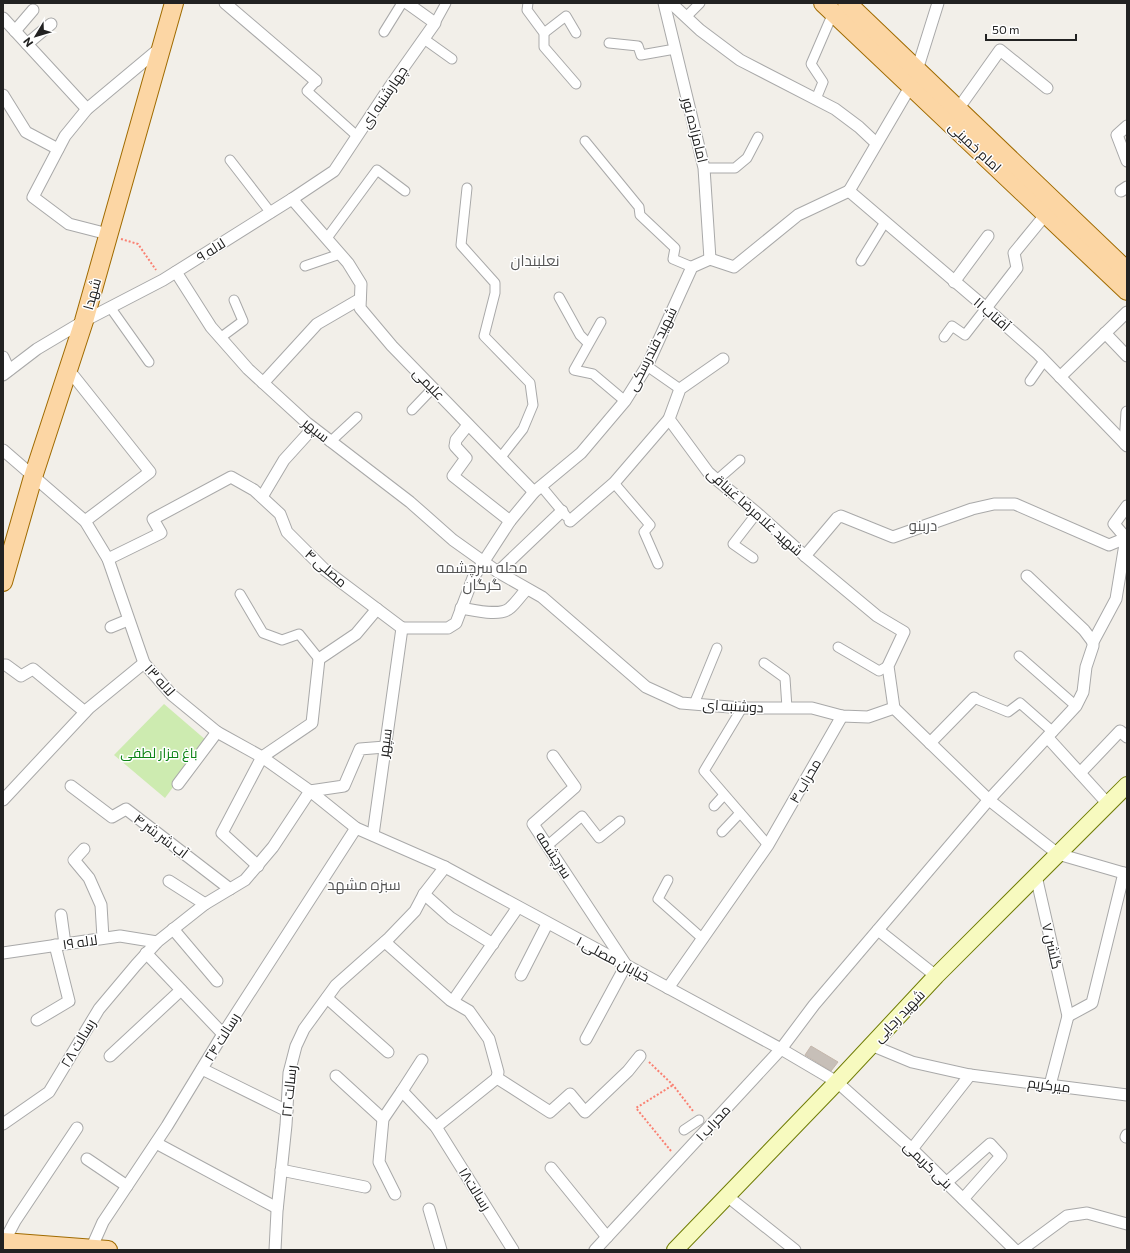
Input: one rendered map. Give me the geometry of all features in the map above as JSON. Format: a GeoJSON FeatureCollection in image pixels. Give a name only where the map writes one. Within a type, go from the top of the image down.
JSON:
{"type":"FeatureCollection","features":[{"type":"Feature","properties":{"kind":"main road","name":"شهدا"},"geometry":{"type":"LineString","coordinates":[[3,582],[32,476],[84,321],[174,3]]}},
{"type":"Feature","properties":{"kind":"main road","name":"امام خمینی"},"geometry":{"type":"LineString","coordinates":[[835,6],[916,77],[958,109],[1127,271]]}},
{"type":"Feature","properties":{"kind":"main road","name":"امام خمینی"},"geometry":{"type":"LineString","coordinates":[[916,77],[1046,214],[1127,290]]}},
{"type":"Feature","properties":{"kind":"main road","name":"شهید رجایی"},"geometry":{"type":"LineString","coordinates":[[674,1250],[728,1196],[936,976],[1127,785]]}},
{"type":"Feature","properties":{"kind":"main road"},"geometry":{"type":"LineString","coordinates":[[4,1242],[99,1250]]}},
{"type":"Feature","properties":{"kind":"street"},"geometry":{"type":"LineString","coordinates":[[225,3],[316,81],[307,91],[357,136]]}},
{"type":"Feature","properties":{"kind":"street"},"geometry":{"type":"LineString","coordinates":[[384,32],[402,3]]}},
{"type":"Feature","properties":{"kind":"street"},"geometry":{"type":"LineString","coordinates":[[407,3],[435,23],[446,3]]}},
{"type":"Feature","properties":{"kind":"street"},"geometry":{"type":"LineString","coordinates":[[528,3],[526,10],[544,33],[544,47],[576,84]]}},
{"type":"Feature","properties":{"kind":"street","name":"امامزاده نور"},"geometry":{"type":"LineString","coordinates":[[664,3],[704,168],[710,259]]}},
{"type":"Feature","properties":{"kind":"street"},"geometry":{"type":"LineString","coordinates":[[671,3],[700,30],[740,60],[835,109],[859,127],[876,143]]}},
{"type":"Feature","properties":{"kind":"street"},"geometry":{"type":"LineString","coordinates":[[686,17],[700,3]]}},
{"type":"Feature","properties":{"kind":"street"},"geometry":{"type":"LineString","coordinates":[[585,141],[639,207],[640,215],[675,248],[673,259],[692,267],[710,259],[734,267],[798,215],[849,191],[916,77],[938,3]]}},
{"type":"Feature","properties":{"kind":"street"},"geometry":{"type":"LineString","coordinates":[[816,99],[823,82],[810,64],[835,6]]}},
{"type":"Feature","properties":{"kind":"street"},"geometry":{"type":"LineString","coordinates":[[15,31],[33,10]]}},
{"type":"Feature","properties":{"kind":"street"},"geometry":{"type":"LineString","coordinates":[[544,33],[566,16],[576,33]]}},
{"type":"Feature","properties":{"kind":"street"},"geometry":{"type":"LineString","coordinates":[[3,18],[87,109]]}},
{"type":"Feature","properties":{"kind":"street","name":"چهارشنبه ای"},"geometry":{"type":"LineString","coordinates":[[334,171],[435,23]]}},
{"type":"Feature","properties":{"kind":"street"},"geometry":{"type":"LineString","coordinates":[[27,44],[51,24]]}},
{"type":"Feature","properties":{"kind":"street"},"geometry":{"type":"LineString","coordinates":[[424,39],[452,59]]}},
{"type":"Feature","properties":{"kind":"street"},"geometry":{"type":"LineString","coordinates":[[609,43],[638,46],[641,55],[675,49]]}},
{"type":"Feature","properties":{"kind":"street"},"geometry":{"type":"LineString","coordinates":[[108,234],[69,224],[33,197],[65,136],[87,109],[162,46]]}},
{"type":"Feature","properties":{"kind":"street"},"geometry":{"type":"LineString","coordinates":[[958,109],[1000,50],[1047,88]]}},
{"type":"Feature","properties":{"kind":"street"},"geometry":{"type":"LineString","coordinates":[[3,95],[26,132],[58,149]]}},
{"type":"Feature","properties":{"kind":"street"},"geometry":{"type":"LineString","coordinates":[[1127,126],[1117,136],[1127,161]]}},
{"type":"Feature","properties":{"kind":"street"},"geometry":{"type":"LineString","coordinates":[[704,168],[735,168],[747,158],[758,137]]}},
{"type":"Feature","properties":{"kind":"street"},"geometry":{"type":"LineString","coordinates":[[230,160],[271,212]]}},
{"type":"Feature","properties":{"kind":"street"},"geometry":{"type":"LineString","coordinates":[[327,238],[377,170],[405,191]]}},
{"type":"Feature","properties":{"kind":"street","name":"۹ لاله"},"geometry":{"type":"LineString","coordinates":[[6,373],[37,349],[84,321],[163,280],[334,171]]}},
{"type":"Feature","properties":{"kind":"street"},"geometry":{"type":"LineString","coordinates":[[467,188],[461,245],[495,283],[495,293],[484,336],[530,382],[533,405],[523,429],[501,457]]}},
{"type":"Feature","properties":{"kind":"street","name":"آفتاب ۱۱"},"geometry":{"type":"LineString","coordinates":[[849,191],[986,308],[1044,361],[1126,445]]}},
{"type":"Feature","properties":{"kind":"street"},"geometry":{"type":"LineString","coordinates":[[292,199],[340,254],[305,266]]}},
{"type":"Feature","properties":{"kind":"street"},"geometry":{"type":"LineString","coordinates":[[944,337],[952,326],[965,335],[1017,268],[1014,253],[1046,214]]}},
{"type":"Feature","properties":{"kind":"street"},"geometry":{"type":"LineString","coordinates":[[861,261],[885,222]]}},
{"type":"Feature","properties":{"kind":"street"},"geometry":{"type":"LineString","coordinates":[[954,282],[988,236]]}},
{"type":"Feature","properties":{"kind":"street","name":"علیمی"},"geometry":{"type":"LineString","coordinates":[[340,254],[348,263],[361,284],[360,308],[392,346],[468,425],[501,457],[538,489]]}},
{"type":"Feature","properties":{"kind":"street","name":"شهید فندرسکی"},"geometry":{"type":"LineString","coordinates":[[402,628],[448,628],[456,623],[473,578],[510,521],[538,489],[581,453],[625,401],[647,366],[692,267]]}},
{"type":"Feature","properties":{"kind":"street","name":"سپهر"},"geometry":{"type":"LineString","coordinates":[[176,272],[211,327],[248,369],[330,442],[410,502],[453,540],[484,562]]}},
{"type":"Feature","properties":{"kind":"street"},"geometry":{"type":"LineString","coordinates":[[559,297],[580,335],[588,343]]}},
{"type":"Feature","properties":{"kind":"street"},"geometry":{"type":"LineString","coordinates":[[263,383],[317,324],[360,299]]}},
{"type":"Feature","properties":{"kind":"street"},"geometry":{"type":"LineString","coordinates":[[220,338],[243,321],[234,300]]}},
{"type":"Feature","properties":{"kind":"street"},"geometry":{"type":"LineString","coordinates":[[110,307],[149,362]]}},
{"type":"Feature","properties":{"kind":"street"},"geometry":{"type":"LineString","coordinates":[[1060,377],[1127,312]]}},
{"type":"Feature","properties":{"kind":"street"},"geometry":{"type":"LineString","coordinates":[[601,322],[574,370],[592,374],[625,401]]}},
{"type":"Feature","properties":{"kind":"street"},"geometry":{"type":"LineString","coordinates":[[1106,333],[1127,356]]}},
{"type":"Feature","properties":{"kind":"street"},"geometry":{"type":"LineString","coordinates":[[3,357],[6,373]]}},
{"type":"Feature","properties":{"kind":"street"},"geometry":{"type":"LineString","coordinates":[[538,489],[562,511],[570,521],[614,483],[669,419],[680,389],[723,359]]}},
{"type":"Feature","properties":{"kind":"street"},"geometry":{"type":"LineString","coordinates":[[1030,381],[1044,361]]}},
{"type":"Feature","properties":{"kind":"street"},"geometry":{"type":"LineString","coordinates":[[647,366],[680,389]]}},
{"type":"Feature","properties":{"kind":"street"},"geometry":{"type":"LineString","coordinates":[[68,369],[150,472],[85,521]]}},
{"type":"Feature","properties":{"kind":"street"},"geometry":{"type":"LineString","coordinates":[[412,410],[433,388]]}},
{"type":"Feature","properties":{"kind":"street"},"geometry":{"type":"LineString","coordinates":[[1126,445],[1127,412]]}},
{"type":"Feature","properties":{"kind":"street"},"geometry":{"type":"LineString","coordinates":[[330,442],[356,417]]}},
{"type":"Feature","properties":{"kind":"street","name":"شهید غلامرضا غیناقی"},"geometry":{"type":"LineString","coordinates":[[669,419],[708,472],[877,616],[904,632],[888,666]]}},
{"type":"Feature","properties":{"kind":"street"},"geometry":{"type":"LineString","coordinates":[[468,425],[456,440],[455,446],[466,458],[453,476],[510,521]]}},
{"type":"Feature","properties":{"kind":"street"},"geometry":{"type":"LineString","coordinates":[[262,497],[284,460],[313,428]]}},
{"type":"Feature","properties":{"kind":"street","name":"لاله ۱۳"},"geometry":{"type":"LineString","coordinates":[[3,450],[85,521],[108,560],[144,663],[172,695],[218,732],[262,757],[310,791],[356,828],[373,835]]}},
{"type":"Feature","properties":{"kind":"street"},"geometry":{"type":"LineString","coordinates":[[717,480],[740,460]]}},
{"type":"Feature","properties":{"kind":"street","name":"۴ مصلی"},"geometry":{"type":"LineString","coordinates":[[108,560],[160,533],[153,519],[231,477],[254,490],[280,514],[287,532],[325,570],[402,628]]}},
{"type":"Feature","properties":{"kind":"street"},"geometry":{"type":"LineString","coordinates":[[614,483],[650,525],[644,532],[658,564]]}},
{"type":"Feature","properties":{"kind":"street"},"geometry":{"type":"LineString","coordinates":[[805,556],[837,518],[841,516],[893,537],[972,509],[994,504],[1015,504],[1109,545],[1126,538],[1114,524],[1127,506]]}},
{"type":"Feature","properties":{"kind":"street"},"geometry":{"type":"LineString","coordinates":[[498,572],[562,511]]}},
{"type":"Feature","properties":{"kind":"street"},"geometry":{"type":"LineString","coordinates":[[753,558],[733,544],[757,513]]}},
{"type":"Feature","properties":{"kind":"street","name":"۱ محراب"},"geometry":{"type":"LineString","coordinates":[[595,1250],[781,1049],[814,1005],[989,800],[1076,706],[1083,692],[1086,666],[1093,642],[1116,599],[1126,538]]}},
{"type":"Feature","properties":{"kind":"street","name":"دوشنبه ای"},"geometry":{"type":"LineString","coordinates":[[484,562],[498,572],[542,597],[646,686],[681,703],[742,708],[812,708],[842,716],[868,717],[894,708]]}},
{"type":"Feature","properties":{"kind":"street"},"geometry":{"type":"LineString","coordinates":[[1027,576],[1084,630],[1093,642]]}},
{"type":"Feature","properties":{"kind":"street"},"geometry":{"type":"LineString","coordinates":[[461,608],[503,612],[510,609],[527,589]]}},
{"type":"Feature","properties":{"kind":"street"},"geometry":{"type":"LineString","coordinates":[[240,594],[263,633],[282,640],[299,634],[320,659],[312,723],[262,757],[222,833],[258,866]]}},
{"type":"Feature","properties":{"kind":"street"},"geometry":{"type":"LineString","coordinates":[[320,659],[356,634],[377,609]]}},
{"type":"Feature","properties":{"kind":"street"},"geometry":{"type":"LineString","coordinates":[[111,627],[128,620]]}},
{"type":"Feature","properties":{"kind":"street","name":"سپهر"},"geometry":{"type":"LineString","coordinates":[[373,835],[402,628]]}},
{"type":"Feature","properties":{"kind":"street"},"geometry":{"type":"LineString","coordinates":[[838,646],[879,671],[888,666],[894,708],[989,800],[1058,854],[1126,873],[1092,1003],[1068,1016],[1050,1085]]}},
{"type":"Feature","properties":{"kind":"street"},"geometry":{"type":"LineString","coordinates":[[694,704],[717,648]]}},
{"type":"Feature","properties":{"kind":"street"},"geometry":{"type":"LineString","coordinates":[[1019,656],[1076,706]]}},
{"type":"Feature","properties":{"kind":"street"},"geometry":{"type":"LineString","coordinates":[[3,800],[87,710],[144,663]]}},
{"type":"Feature","properties":{"kind":"street"},"geometry":{"type":"LineString","coordinates":[[764,663],[785,678],[787,708]]}},
{"type":"Feature","properties":{"kind":"street"},"geometry":{"type":"LineString","coordinates":[[3,665],[6,665],[21,676],[33,669],[87,710]]}},
{"type":"Feature","properties":{"kind":"street"},"geometry":{"type":"LineString","coordinates":[[930,742],[974,698],[1008,712],[1020,703],[1050,735],[1080,773],[1108,804]]}},
{"type":"Feature","properties":{"kind":"street"},"geometry":{"type":"LineString","coordinates":[[742,708],[704,771],[768,845]]}},
{"type":"Feature","properties":{"kind":"street","name":"۴ محراب"},"geometry":{"type":"LineString","coordinates":[[668,988],[768,845],[842,716]]}},
{"type":"Feature","properties":{"kind":"street"},"geometry":{"type":"LineString","coordinates":[[1080,773],[1120,731],[1127,737]]}},
{"type":"Feature","properties":{"kind":"street"},"geometry":{"type":"LineString","coordinates":[[178,784],[218,732]]}},
{"type":"Feature","properties":{"kind":"street"},"geometry":{"type":"LineString","coordinates":[[310,791],[344,786],[360,749],[385,747]]}},
{"type":"Feature","properties":{"kind":"street","name":"سرچشمه"},"geometry":{"type":"LineString","coordinates":[[553,756],[576,787],[533,824],[626,965]]}},
{"type":"Feature","properties":{"kind":"street","name":"۴ آب شر شر"},"geometry":{"type":"LineString","coordinates":[[71,786],[112,817],[126,809],[230,889]]}},
{"type":"Feature","properties":{"kind":"street","name":"۲۸ رسالت"},"geometry":{"type":"LineString","coordinates":[[3,1124],[49,1092],[99,1009],[146,953],[157,942],[205,904],[245,880],[258,866],[273,847],[310,791]]}},
{"type":"Feature","properties":{"kind":"street"},"geometry":{"type":"LineString","coordinates":[[714,806],[724,794]]}},
{"type":"Feature","properties":{"kind":"street"},"geometry":{"type":"LineString","coordinates":[[722,832],[740,813]]}},
{"type":"Feature","properties":{"kind":"street"},"geometry":{"type":"LineString","coordinates":[[547,846],[582,816],[599,838],[620,821]]}},
{"type":"Feature","properties":{"kind":"street","name":"۲۴ رسالت"},"geometry":{"type":"LineString","coordinates":[[99,1250],[103,1222],[156,1143],[223,1034],[356,828]]}},
{"type":"Feature","properties":{"kind":"street","name":"خیابان مصلی ۱"},"geometry":{"type":"LineString","coordinates":[[373,835],[445,867],[547,924],[781,1049]]}},
{"type":"Feature","properties":{"kind":"street"},"geometry":{"type":"LineString","coordinates":[[84,849],[74,860],[89,878],[101,904],[103,938]]}},
{"type":"Feature","properties":{"kind":"street","name":"۲۲ رسالت"},"geometry":{"type":"LineString","coordinates":[[275,1250],[277,1208],[287,1111],[289,1073],[296,1046],[304,1029],[336,985],[385,942],[415,911],[424,894],[445,867]]}},
{"type":"Feature","properties":{"kind":"street","name":"۷ گلشن"},"geometry":{"type":"LineString","coordinates":[[1036,876],[1068,1016]]}},
{"type":"Feature","properties":{"kind":"street"},"geometry":{"type":"LineString","coordinates":[[668,880],[658,899],[703,939]]}},
{"type":"Feature","properties":{"kind":"street"},"geometry":{"type":"LineString","coordinates":[[169,881],[205,904]]}},
{"type":"Feature","properties":{"kind":"street"},"geometry":{"type":"LineString","coordinates":[[424,894],[450,918],[493,944]]}},
{"type":"Feature","properties":{"kind":"street"},"geometry":{"type":"LineString","coordinates":[[453,1002],[518,907]]}},
{"type":"Feature","properties":{"kind":"street"},"geometry":{"type":"LineString","coordinates":[[37,1020],[69,1001],[60,944],[62,915]]}},
{"type":"Feature","properties":{"kind":"street"},"geometry":{"type":"LineString","coordinates":[[521,975],[547,924]]}},
{"type":"Feature","properties":{"kind":"street"},"geometry":{"type":"LineString","coordinates":[[173,929],[217,981]]}},
{"type":"Feature","properties":{"kind":"street"},"geometry":{"type":"LineString","coordinates":[[878,930],[936,976]]}},
{"type":"Feature","properties":{"kind":"street","name":"۱۹ لاله"},"geometry":{"type":"LineString","coordinates":[[3,953],[120,936],[157,942]]}},
{"type":"Feature","properties":{"kind":"street"},"geometry":{"type":"LineString","coordinates":[[385,942],[453,1002],[468,1010],[489,1039],[498,1072],[497,1078],[436,1127]]}},
{"type":"Feature","properties":{"kind":"street"},"geometry":{"type":"LineString","coordinates":[[146,953],[223,1034]]}},
{"type":"Feature","properties":{"kind":"street"},"geometry":{"type":"LineString","coordinates":[[586,1039],[626,965]]}},
{"type":"Feature","properties":{"kind":"street"},"geometry":{"type":"LineString","coordinates":[[110,1056],[181,990]]}},
{"type":"Feature","properties":{"kind":"street"},"geometry":{"type":"LineString","coordinates":[[327,998],[388,1052]]}},
{"type":"Feature","properties":{"kind":"street","name":"میرکریم"},"geometry":{"type":"LineString","coordinates":[[871,1045],[912,1062],[970,1075],[1127,1095]]}},
{"type":"Feature","properties":{"kind":"street","name":"بنی کریمی"},"geometry":{"type":"LineString","coordinates":[[781,1049],[837,1082],[947,1182],[963,1200],[1015,1250]]}},
{"type":"Feature","properties":{"kind":"street"},"geometry":{"type":"LineString","coordinates":[[497,1078],[550,1112],[570,1094],[585,1112],[628,1071],[640,1056]]}},
{"type":"Feature","properties":{"kind":"street"},"geometry":{"type":"LineString","coordinates":[[395,1194],[379,1162],[383,1119],[422,1060]]}},
{"type":"Feature","properties":{"kind":"street"},"geometry":{"type":"LineString","coordinates":[[202,1070],[287,1111]]}},
{"type":"Feature","properties":{"kind":"street"},"geometry":{"type":"LineString","coordinates":[[912,1149],[970,1075]]}},
{"type":"Feature","properties":{"kind":"street"},"geometry":{"type":"LineString","coordinates":[[336,1076],[383,1119]]}},
{"type":"Feature","properties":{"kind":"street","name":"رسالت۱۸"},"geometry":{"type":"LineString","coordinates":[[402,1092],[436,1127],[514,1250]]}},
{"type":"Feature","properties":{"kind":"street"},"geometry":{"type":"LineString","coordinates":[[684,1130],[699,1120]]}},
{"type":"Feature","properties":{"kind":"street"},"geometry":{"type":"LineString","coordinates":[[4,1242],[15,1221],[77,1128]]}},
{"type":"Feature","properties":{"kind":"street"},"geometry":{"type":"LineString","coordinates":[[156,1143],[277,1208]]}},
{"type":"Feature","properties":{"kind":"street"},"geometry":{"type":"LineString","coordinates":[[947,1182],[990,1144],[1001,1156],[963,1200]]}},
{"type":"Feature","properties":{"kind":"street"},"geometry":{"type":"LineString","coordinates":[[87,1159],[127,1186]]}},
{"type":"Feature","properties":{"kind":"street"},"geometry":{"type":"LineString","coordinates":[[551,1168],[607,1237]]}},
{"type":"Feature","properties":{"kind":"street"},"geometry":{"type":"LineString","coordinates":[[281,1170],[365,1187]]}},
{"type":"Feature","properties":{"kind":"street"},"geometry":{"type":"LineString","coordinates":[[728,1196],[795,1250]]}},
{"type":"Feature","properties":{"kind":"street"},"geometry":{"type":"LineString","coordinates":[[429,1209],[441,1250]]}},
{"type":"Feature","properties":{"kind":"street"},"geometry":{"type":"LineString","coordinates":[[1022,1250],[1067,1216],[1087,1213],[1127,1224]]}},
{"type":"Feature","properties":{"kind":"path"},"geometry":{"type":"LineString","coordinates":[[108,234],[138,244],[163,280]]}},
{"type":"Feature","properties":{"kind":"path"},"geometry":{"type":"LineString","coordinates":[[640,1056],[648,1061],[673,1085],[699,1120]]}},
{"type":"Feature","properties":{"kind":"path"},"geometry":{"type":"LineString","coordinates":[[673,1085],[636,1108],[678,1160]]}},
{"type":"Feature","properties":{"kind":"green space","name":"باغ مزار لطفی"},"geometry":{"type":"Polygon","coordinates":[[[164,704],[207,741],[165,798],[114,755],[164,704]]]}},
{"type":"Feature","properties":{"kind":"building"},"geometry":{"type":"Polygon","coordinates":[[[811,1046],[838,1062],[831,1071],[805,1055],[811,1046]]]}},
{"type":"Feature","properties":{"kind":"district","name":"نعلبندان"},"geometry":{"type":"Point","coordinates":[535,261]}},
{"type":"Feature","properties":{"kind":"district","name":"دربنو"},"geometry":{"type":"Point","coordinates":[923,526]}},
{"type":"Feature","properties":{"kind":"district","name":"محله سرچشمه گرگان"},"geometry":{"type":"Point","coordinates":[482,576]}},
{"type":"Feature","properties":{"kind":"district","name":"سبزه مشهد"},"geometry":{"type":"Point","coordinates":[364,885]}}]}
